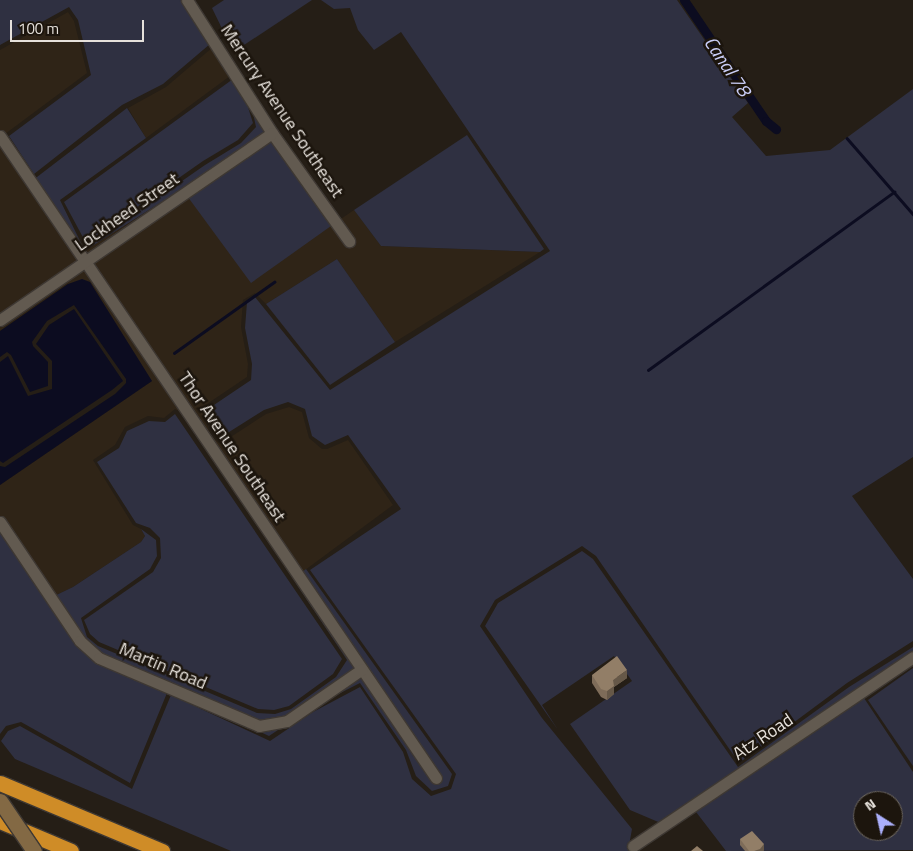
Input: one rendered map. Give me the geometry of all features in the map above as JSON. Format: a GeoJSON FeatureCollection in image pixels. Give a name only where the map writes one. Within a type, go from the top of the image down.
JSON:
{"type":"FeatureCollection","features":[{"type":"Feature","properties":{"kind":"highway"},"geometry":{"type":"LineString","coordinates":[[0,783],[162,851]]}},
{"type":"Feature","properties":{"kind":"highway"},"geometry":{"type":"LineString","coordinates":[[0,821],[71,851]]}},
{"type":"Feature","properties":{"kind":"main road"},"geometry":{"type":"LineString","coordinates":[[0,801],[34,851]]}},
{"type":"Feature","properties":{"kind":"street","name":"Mercury Avenue Southeast"},"geometry":{"type":"LineString","coordinates":[[187,0],[272,133],[349,242]]}},
{"type":"Feature","properties":{"kind":"street","name":"Lockheed Street"},"geometry":{"type":"LineString","coordinates":[[0,320],[272,133]]}},
{"type":"Feature","properties":{"kind":"street","name":"Thor Avenue Southeast"},"geometry":{"type":"LineString","coordinates":[[0,136],[436,778]]}},
{"type":"Feature","properties":{"kind":"street","name":"Martin Road"},"geometry":{"type":"LineString","coordinates":[[0,522],[80,641],[99,658],[259,726],[287,721],[362,669]]}},
{"type":"Feature","properties":{"kind":"street","name":"Atz Road"},"geometry":{"type":"LineString","coordinates":[[633,846],[913,657]]}},
{"type":"Feature","properties":{"kind":"shaded area"},"geometry":{"type":"Polygon","coordinates":[[[0,0],[181,0],[210,44],[163,84],[122,105],[34,174],[9,136],[91,75],[78,20],[69,7],[0,45],[0,0]]]}},
{"type":"Feature","properties":{"kind":"shaded area"},"geometry":{"type":"Polygon","coordinates":[[[224,0],[312,0],[238,49],[230,45],[212,8],[224,0]]]}},
{"type":"Feature","properties":{"kind":"shaded area"},"geometry":{"type":"Polygon","coordinates":[[[321,0],[677,0],[748,103],[732,117],[766,156],[830,150],[913,89],[913,457],[852,496],[913,579],[913,641],[847,683],[739,763],[596,556],[582,546],[495,600],[480,626],[542,718],[632,829],[628,851],[231,851],[15,759],[1,741],[8,731],[20,726],[132,789],[171,695],[270,741],[313,712],[360,687],[403,752],[412,779],[431,796],[451,789],[456,774],[310,570],[401,509],[348,435],[325,445],[312,436],[305,409],[288,402],[264,410],[218,439],[205,411],[251,380],[252,364],[245,328],[247,302],[255,297],[330,390],[550,251],[401,32],[374,50],[358,30],[350,8],[334,9],[321,0]]]}},
{"type":"Feature","properties":{"kind":"shaded area"},"geometry":{"type":"Polygon","coordinates":[[[68,12],[74,21],[87,73],[5,134],[75,257],[182,189],[329,227],[354,210],[381,246],[540,252],[395,342],[337,259],[266,304],[255,293],[243,300],[241,327],[248,364],[247,377],[201,408],[211,436],[220,444],[266,414],[289,407],[302,412],[309,438],[322,449],[327,449],[348,440],[393,505],[293,579],[179,411],[175,409],[164,418],[148,416],[125,427],[115,445],[93,460],[133,525],[141,529],[145,536],[141,542],[73,587],[50,598],[0,530],[0,485],[152,381],[68,284],[0,331],[0,50],[68,12]]]}},
{"type":"Feature","properties":{"kind":"shaded area"},"geometry":{"type":"Polygon","coordinates":[[[213,47],[230,76],[146,138],[128,108],[166,87],[213,47]]]}},
{"type":"Feature","properties":{"kind":"shaded area"},"geometry":{"type":"Polygon","coordinates":[[[233,79],[247,104],[253,123],[238,140],[203,161],[86,243],[64,202],[233,79]]]}},
{"type":"Feature","properties":{"kind":"shaded area"},"geometry":{"type":"Polygon","coordinates":[[[238,79],[271,121],[338,221],[251,283],[182,189],[75,257],[29,173],[33,178],[37,177],[127,108],[146,138],[60,200],[82,245],[87,247],[205,165],[241,143],[256,127],[251,104],[238,79]]]}},
{"type":"Feature","properties":{"kind":"shaded area"},"geometry":{"type":"Polygon","coordinates":[[[467,135],[544,249],[540,252],[381,246],[354,210],[467,135]]]}},
{"type":"Feature","properties":{"kind":"shaded area"},"geometry":{"type":"Polygon","coordinates":[[[337,259],[395,342],[330,385],[266,304],[337,259]]]}},
{"type":"Feature","properties":{"kind":"shaded area"},"geometry":{"type":"Polygon","coordinates":[[[82,279],[90,282],[152,381],[0,485],[0,466],[5,467],[115,394],[126,383],[126,379],[74,305],[47,321],[32,342],[33,346],[48,362],[48,386],[30,392],[11,355],[7,352],[0,357],[0,331],[68,284],[82,279]]]}},
{"type":"Feature","properties":{"kind":"shaded area"},"geometry":{"type":"Polygon","coordinates":[[[74,309],[123,381],[3,463],[0,461],[0,362],[8,356],[28,396],[52,389],[52,361],[36,344],[49,325],[74,309]]]}},
{"type":"Feature","properties":{"kind":"shaded area"},"geometry":{"type":"Polygon","coordinates":[[[175,414],[342,659],[333,674],[289,706],[274,710],[258,709],[99,642],[90,634],[84,620],[153,572],[161,558],[160,538],[150,528],[136,523],[97,462],[119,448],[127,431],[149,421],[165,422],[175,414]]]}},
{"type":"Feature","properties":{"kind":"shaded area"},"geometry":{"type":"Polygon","coordinates":[[[141,529],[156,540],[157,556],[150,569],[81,618],[87,637],[98,646],[257,713],[275,714],[291,709],[336,677],[347,660],[293,579],[306,569],[452,774],[448,786],[432,791],[416,776],[406,750],[360,683],[311,708],[269,736],[173,691],[167,693],[130,783],[21,722],[6,726],[0,734],[0,530],[50,598],[73,587],[141,542],[145,536],[141,529]]]}},
{"type":"Feature","properties":{"kind":"shaded area"},"geometry":{"type":"Polygon","coordinates":[[[582,551],[593,559],[738,767],[849,687],[913,647],[913,663],[864,698],[913,772],[913,850],[726,851],[693,808],[663,824],[630,810],[570,724],[632,681],[614,656],[542,705],[558,730],[485,626],[498,603],[582,551]]]}},
{"type":"Feature","properties":{"kind":"shaded area"},"geometry":{"type":"Polygon","coordinates":[[[913,668],[913,766],[868,700],[913,668]]]}},
{"type":"Feature","properties":{"kind":"building"},"geometry":{"type":"Polygon","coordinates":[[[617,656],[627,670],[613,680],[614,686],[607,691],[601,689],[592,675],[617,656]]]}},
{"type":"Feature","properties":{"kind":"building"},"geometry":{"type":"Polygon","coordinates":[[[752,831],[764,844],[760,849],[749,851],[740,839],[752,831]]]}},
{"type":"Feature","properties":{"kind":"building"},"geometry":{"type":"Polygon","coordinates":[[[697,846],[703,851],[691,851],[697,846]]]}},
{"type":"Feature","properties":{"kind":"waterway","name":"Canal 78"},"geometry":{"type":"LineString","coordinates":[[684,0],[766,121],[776,129]]}},
{"type":"Feature","properties":{"kind":"waterway"},"geometry":{"type":"LineString","coordinates":[[847,138],[913,214]]}},
{"type":"Feature","properties":{"kind":"waterway"},"geometry":{"type":"LineString","coordinates":[[648,370],[894,192]]}},
{"type":"Feature","properties":{"kind":"waterway"},"geometry":{"type":"LineString","coordinates":[[174,353],[274,282]]}}]}
